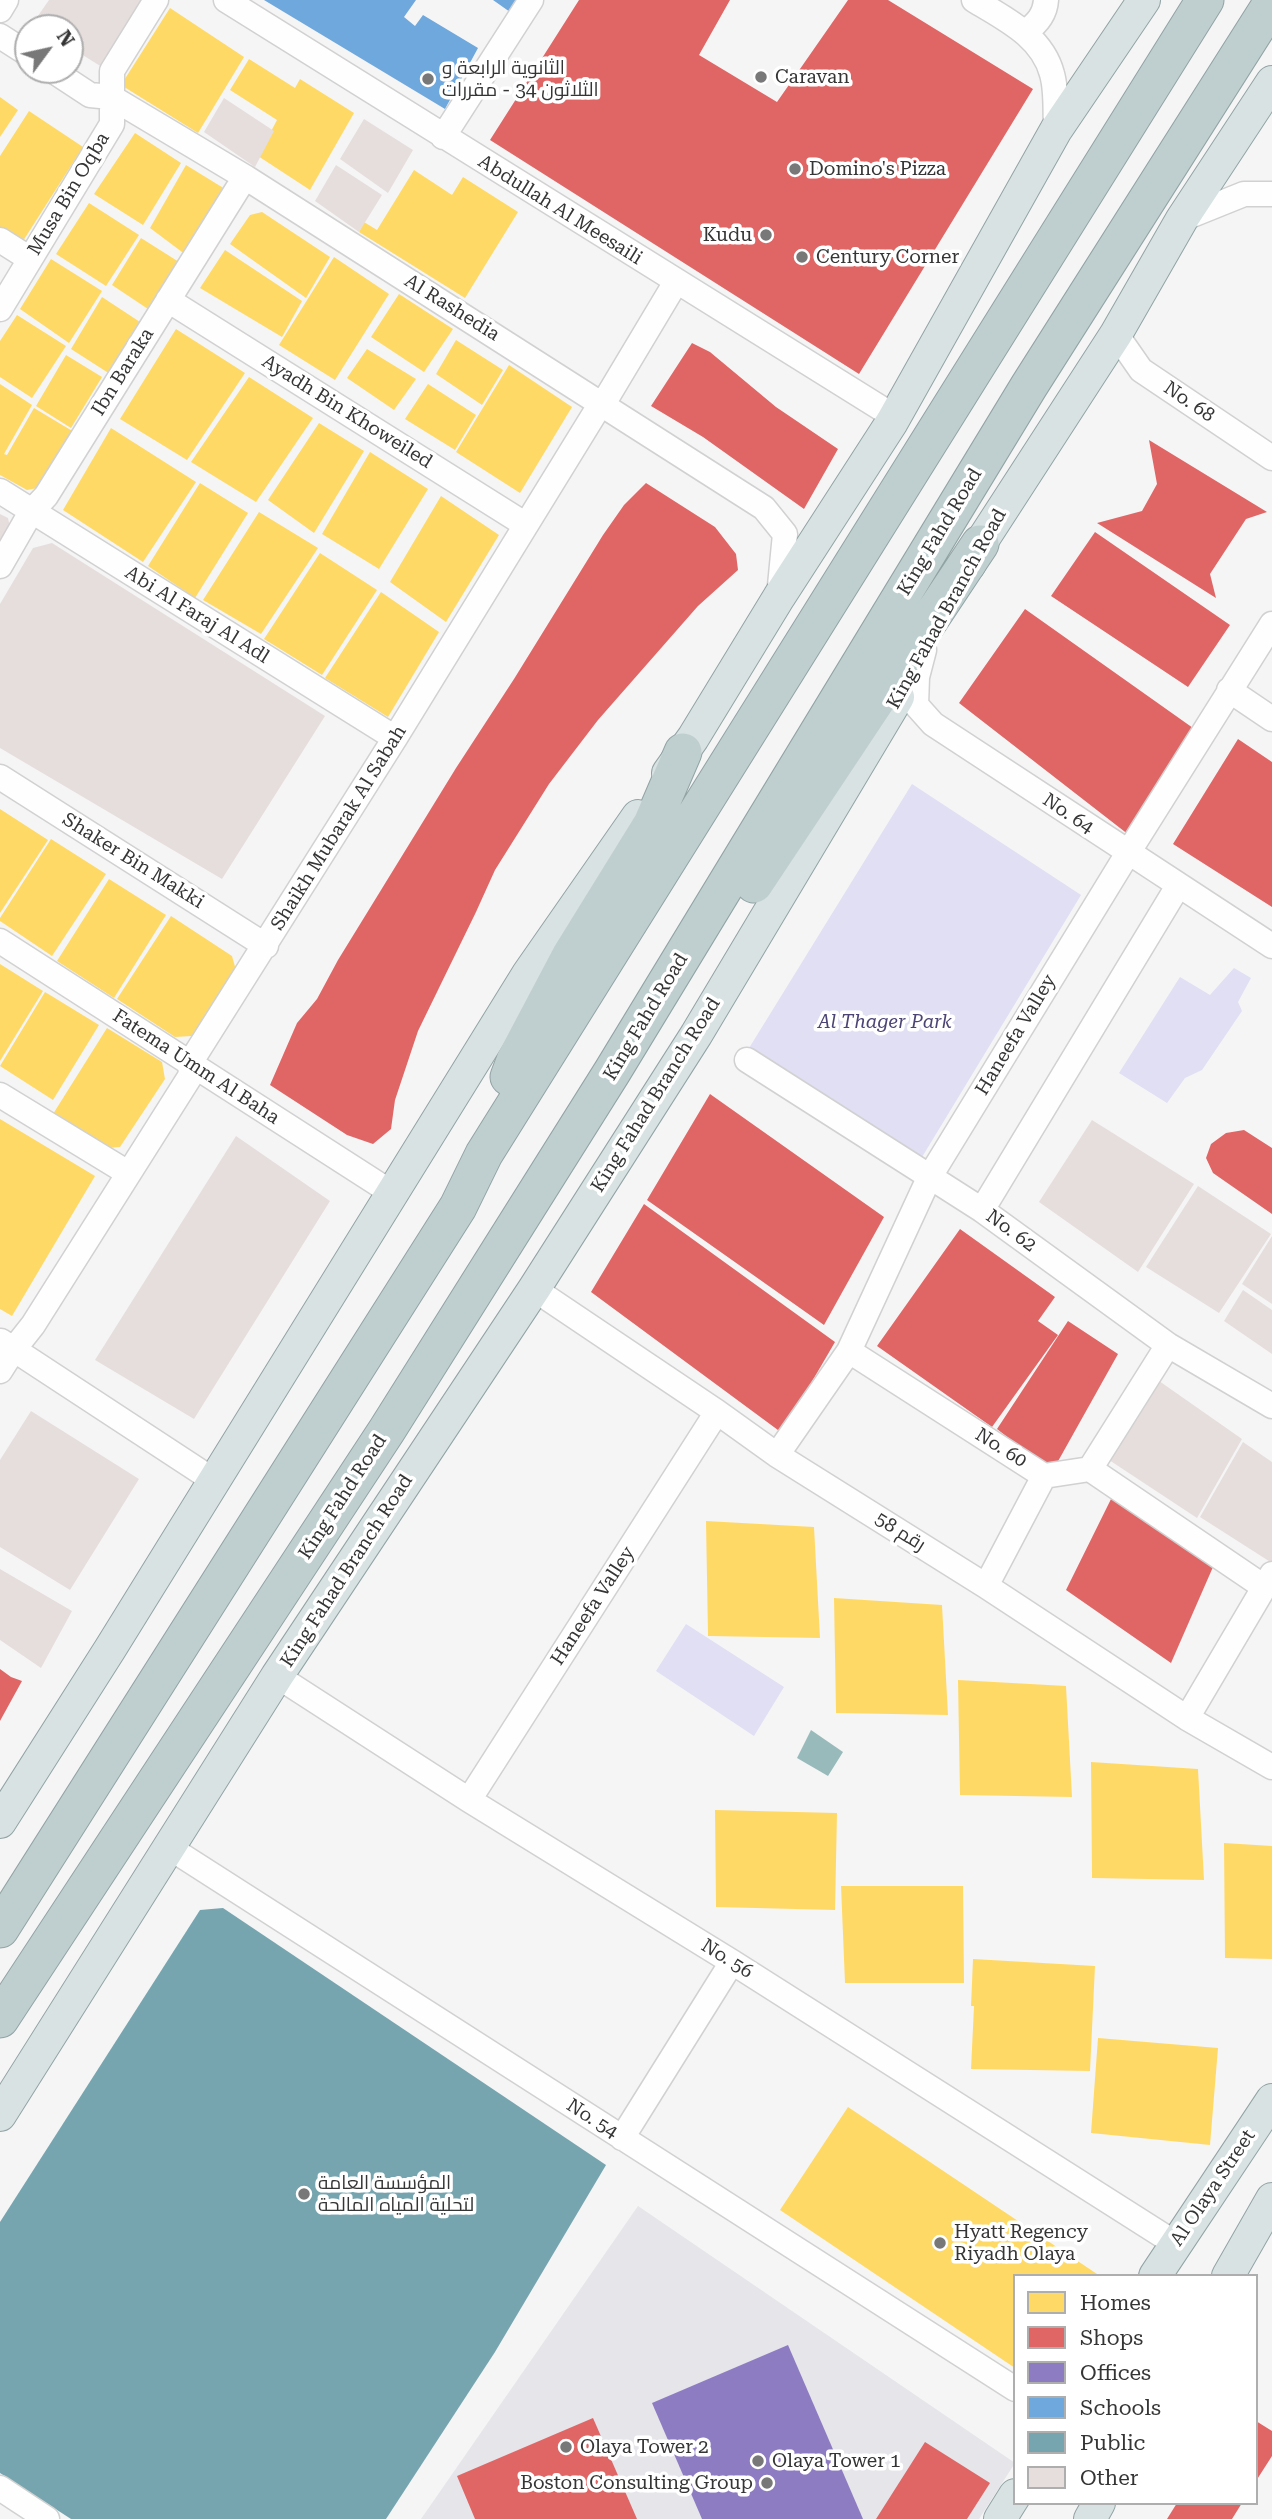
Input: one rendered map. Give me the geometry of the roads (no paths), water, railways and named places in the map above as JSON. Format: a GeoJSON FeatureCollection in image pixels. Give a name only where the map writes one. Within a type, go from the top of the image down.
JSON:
{"type":"FeatureCollection","features":[{"type":"Feature","properties":{"kind":"highway"},"geometry":{"type":"LineString","coordinates":[[484,1154],[1205,0]]}},
{"type":"Feature","properties":{"kind":"highway","name":"King Fahd Road"},"geometry":{"type":"LineString","coordinates":[[0,2019],[387,1430],[612,1072],[1029,386],[1272,3]]}},
{"type":"Feature","properties":{"kind":"highway"},"geometry":{"type":"LineString","coordinates":[[612,1072],[678,997],[980,544]]}},
{"type":"Feature","properties":{"kind":"highway"},"geometry":{"type":"LineString","coordinates":[[0,1929],[458,1207],[484,1154],[515,1060],[572,955],[652,824],[683,752]]}},
{"type":"Feature","properties":{"kind":"main road"},"geometry":{"type":"LineString","coordinates":[[0,1822],[528,974],[683,752],[895,416],[1056,130],[1144,0]]}},
{"type":"Feature","properties":{"kind":"main road","name":"King Fahad Branch Road"},"geometry":{"type":"LineString","coordinates":[[5,2105],[277,1676],[534,1289],[701,1027],[899,696],[980,544],[1116,334],[1182,219],[1272,82]]}},
{"type":"Feature","properties":{"kind":"main road","name":"Al Olaya Street"},"geometry":{"type":"LineString","coordinates":[[1156,2274],[1263,2123],[1272,2100]]}},
{"type":"Feature","properties":{"kind":"main road"},"geometry":{"type":"LineString","coordinates":[[1229,2274],[1272,2199]]}},
{"type":"Feature","properties":{"kind":"main road"},"geometry":{"type":"LineString","coordinates":[[1000,2519],[1013,2498]]}},
{"type":"Feature","properties":{"kind":"street"},"geometry":{"type":"LineString","coordinates":[[0,10],[6,0]]}},
{"type":"Feature","properties":{"kind":"street","name":"Musa Bin Oqba"},"geometry":{"type":"LineString","coordinates":[[0,309],[111,124],[113,71],[156,0]]}},
{"type":"Feature","properties":{"kind":"street","name":"Abdullah Al Meesaili"},"geometry":{"type":"LineString","coordinates":[[226,0],[895,416]]}},
{"type":"Feature","properties":{"kind":"street"},"geometry":{"type":"LineString","coordinates":[[443,137],[531,0]]}},
{"type":"Feature","properties":{"kind":"street"},"geometry":{"type":"LineString","coordinates":[[974,0],[1026,32],[1043,52],[1052,75],[1056,130]]}},
{"type":"Feature","properties":{"kind":"street"},"geometry":{"type":"LineString","coordinates":[[1026,32],[1041,17],[1046,0]]}},
{"type":"Feature","properties":{"kind":"street","name":"Al Rashedia"},"geometry":{"type":"LineString","coordinates":[[73,84],[90,95],[111,97],[245,177],[764,508],[785,534],[779,597]]}},
{"type":"Feature","properties":{"kind":"street","name":"Ibn Baraka"},"geometry":{"type":"LineString","coordinates":[[0,566],[31,512],[46,496],[245,177]]}},
{"type":"Feature","properties":{"kind":"street"},"geometry":{"type":"LineString","coordinates":[[1182,219],[1244,194],[1272,194]]}},
{"type":"Feature","properties":{"kind":"street"},"geometry":{"type":"LineString","coordinates":[[0,240],[30,259]]}},
{"type":"Feature","properties":{"kind":"street","name":"Shaikh Mubarak Al Sabah"},"geometry":{"type":"LineString","coordinates":[[0,1371],[7,1345],[33,1325],[191,1075],[190,1063],[266,946],[676,282]]}},
{"type":"Feature","properties":{"kind":"street","name":"Ayadh Bin Khoweiled"},"geometry":{"type":"LineString","coordinates":[[168,300],[526,525]]}},
{"type":"Feature","properties":{"kind":"street","name":"No. 68"},"geometry":{"type":"LineString","coordinates":[[1116,334],[1141,369],[1272,458]]}},
{"type":"Feature","properties":{"kind":"street","name":"Abi Al Faraj Al Adl"},"geometry":{"type":"LineString","coordinates":[[0,491],[395,738]]}},
{"type":"Feature","properties":{"kind":"street","name":"Haneefa Valley"},"geometry":{"type":"LineString","coordinates":[[777,1455],[849,1351],[929,1178],[1272,624]]}},
{"type":"Feature","properties":{"kind":"street","name":"No. 64"},"geometry":{"type":"LineString","coordinates":[[924,650],[917,677],[916,705],[933,724],[1272,946]]}},
{"type":"Feature","properties":{"kind":"street"},"geometry":{"type":"LineString","coordinates":[[1229,690],[1272,719]]}},
{"type":"Feature","properties":{"kind":"street","name":"Shaker Bin Makki"},"geometry":{"type":"LineString","coordinates":[[0,777],[266,946]]}},
{"type":"Feature","properties":{"kind":"street"},"geometry":{"type":"LineString","coordinates":[[982,1210],[1178,886]]}},
{"type":"Feature","properties":{"kind":"street","name":"Fatema Umm Al Baha"},"geometry":{"type":"LineString","coordinates":[[0,941],[392,1193]]}},
{"type":"Feature","properties":{"kind":"street","name":"No. 62"},"geometry":{"type":"LineString","coordinates":[[747,1060],[982,1210],[1168,1345],[1272,1406]]}},
{"type":"Feature","properties":{"kind":"street"},"geometry":{"type":"LineString","coordinates":[[0,1095],[128,1173]]}},
{"type":"Feature","properties":{"kind":"street","name":"رقم 58"},"geometry":{"type":"LineString","coordinates":[[534,1289],[777,1455],[1187,1718],[1272,1767]]}},
{"type":"Feature","properties":{"kind":"street"},"geometry":{"type":"LineString","coordinates":[[7,1345],[213,1480]]}},
{"type":"Feature","properties":{"kind":"street"},"geometry":{"type":"LineString","coordinates":[[1168,1345],[1090,1469],[1268,1581],[1187,1718]]}},
{"type":"Feature","properties":{"kind":"street","name":"No. 60"},"geometry":{"type":"LineString","coordinates":[[849,1351],[1044,1476],[1090,1469]]}},
{"type":"Feature","properties":{"kind":"street","name":"Haneefa Valley"},"geometry":{"type":"LineString","coordinates":[[469,1800],[717,1412]]}},
{"type":"Feature","properties":{"kind":"street"},"geometry":{"type":"LineString","coordinates":[[986,1587],[1044,1476]]}},
{"type":"Feature","properties":{"kind":"street","name":"No. 56"},"geometry":{"type":"LineString","coordinates":[[277,1676],[469,1800],[732,1962],[1176,2244]]}},
{"type":"Feature","properties":{"kind":"street","name":"No. 54"},"geometry":{"type":"LineString","coordinates":[[170,1848],[1013,2388]]}},
{"type":"Feature","properties":{"kind":"street"},"geometry":{"type":"LineString","coordinates":[[622,2138],[732,1962]]}},
{"type":"Feature","properties":{"kind":"street"},"geometry":{"type":"LineString","coordinates":[[0,2488],[47,2519]]}},
{"type":"Feature","properties":{"kind":"place","name":"Caravan"},"geometry":{"type":"Point","coordinates":[761,77]}},
{"type":"Feature","properties":{"kind":"place","name":"الثانوية الرابعة و الثلاثون 34 - مقررات"},"geometry":{"type":"Point","coordinates":[428,79]}},
{"type":"Feature","properties":{"kind":"place","name":"Domino's Pizza"},"geometry":{"type":"Point","coordinates":[795,169]}},
{"type":"Feature","properties":{"kind":"place","name":"Kudu"},"geometry":{"type":"Point","coordinates":[766,235]}},
{"type":"Feature","properties":{"kind":"place","name":"Century Corner"},"geometry":{"type":"Point","coordinates":[802,257]}},
{"type":"Feature","properties":{"kind":"place","name":"المؤسسة العامة لتحلية المياه المالحة"},"geometry":{"type":"Point","coordinates":[304,2194]}},
{"type":"Feature","properties":{"kind":"place","name":"Hyatt Regency Riyadh Olaya"},"geometry":{"type":"Point","coordinates":[940,2243]}},
{"type":"Feature","properties":{"kind":"place","name":"Olaya Tower 2"},"geometry":{"type":"Point","coordinates":[566,2447]}},
{"type":"Feature","properties":{"kind":"place","name":"Olaya Tower 1"},"geometry":{"type":"Point","coordinates":[758,2461]}},
{"type":"Feature","properties":{"kind":"place","name":"Boston Consulting Group"},"geometry":{"type":"Point","coordinates":[767,2483]}},
{"type":"Feature","properties":{"kind":"park label","name":"Al Thager Park"},"geometry":{"type":"Point","coordinates":[885,1022]}}]}
